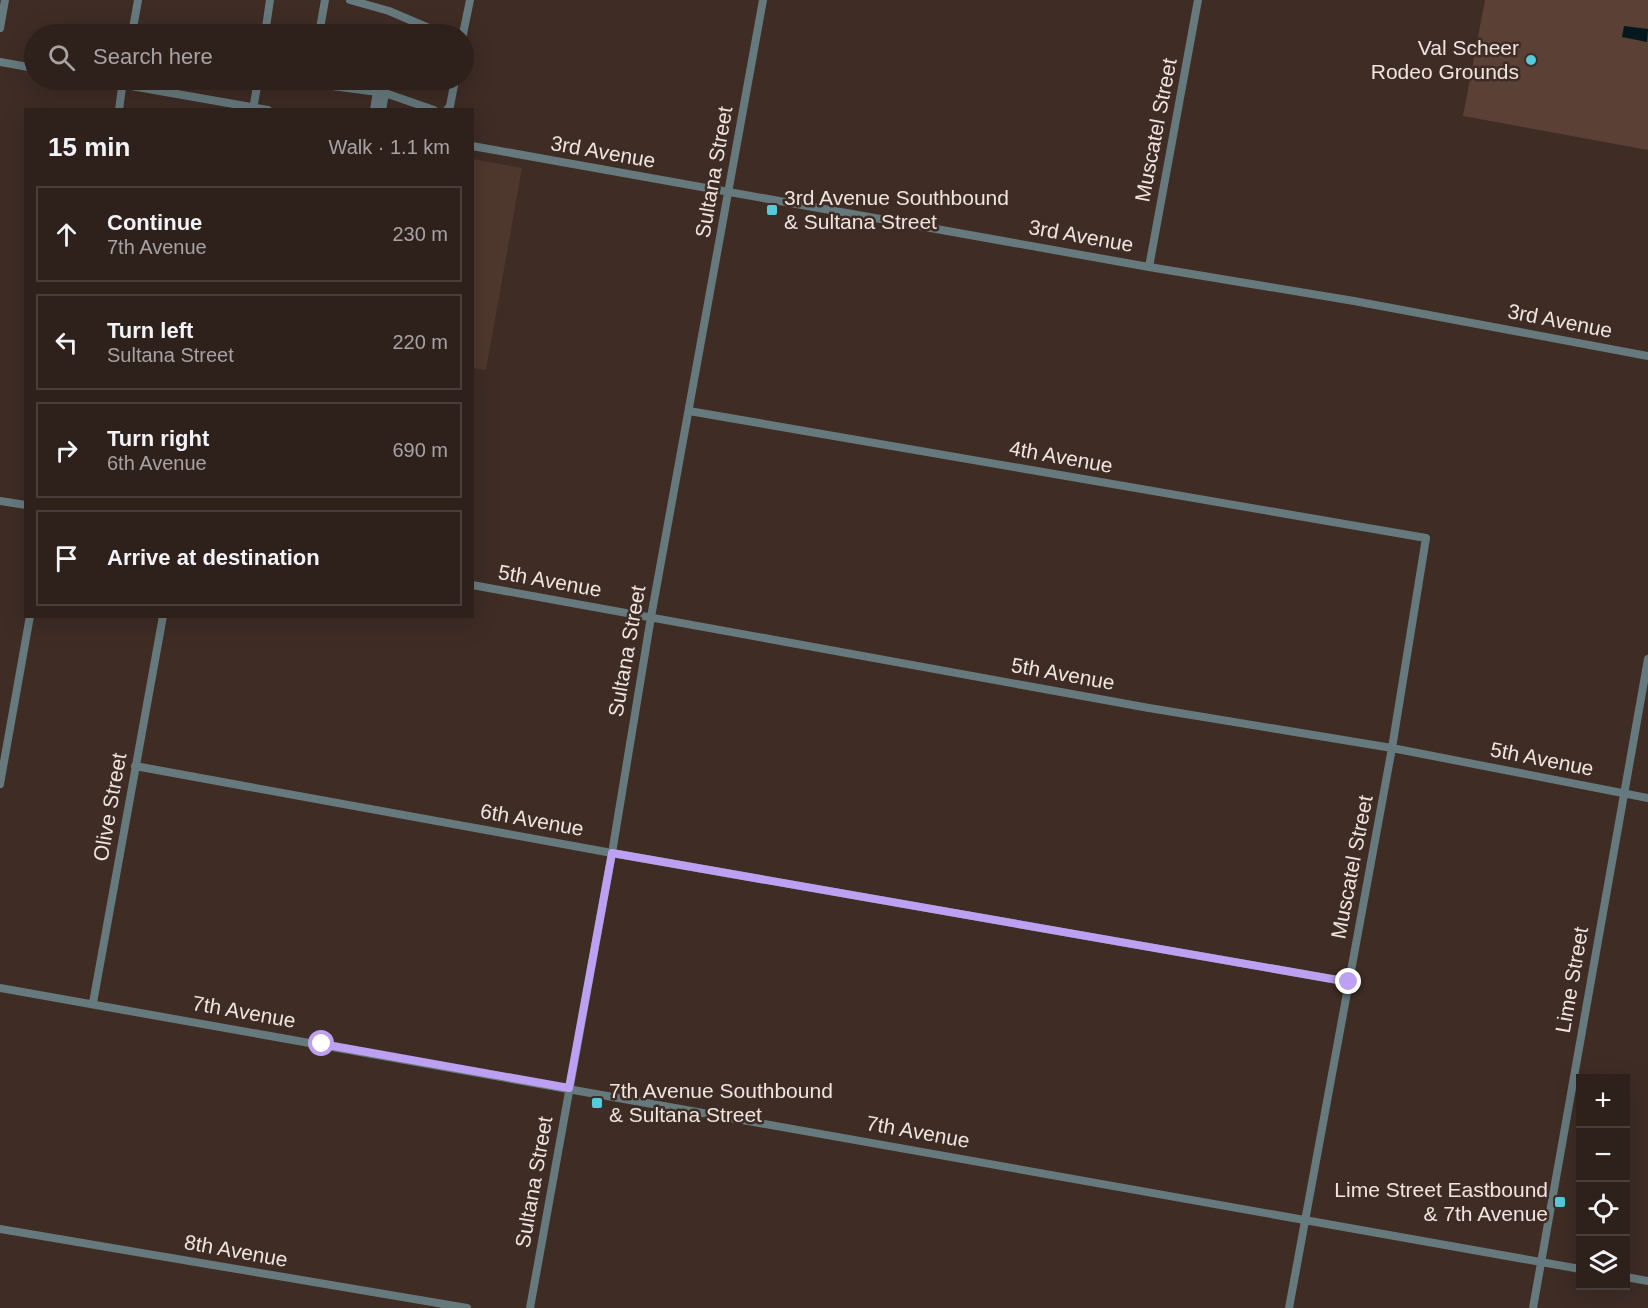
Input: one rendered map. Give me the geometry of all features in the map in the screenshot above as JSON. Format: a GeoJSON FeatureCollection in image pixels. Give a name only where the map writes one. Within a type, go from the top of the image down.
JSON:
{"type":"FeatureCollection","features":[{"type":"Feature","properties":{"kind":"street"},"geometry":{"type":"LineString","coordinates":[[0,28],[5,0]]}},
{"type":"Feature","properties":{"kind":"street"},"geometry":{"type":"LineString","coordinates":[[134,24],[138,0]]}},
{"type":"Feature","properties":{"kind":"street"},"geometry":{"type":"LineString","coordinates":[[266,24],[270,0]]}},
{"type":"Feature","properties":{"kind":"street"},"geometry":{"type":"LineString","coordinates":[[321,24],[325,0]]}},
{"type":"Feature","properties":{"kind":"street"},"geometry":{"type":"LineString","coordinates":[[350,0],[389,11],[420,24]]}},
{"type":"Feature","properties":{"kind":"street"},"geometry":{"type":"LineString","coordinates":[[465,24],[470,0]]}},
{"type":"Feature","properties":{"kind":"street","name":"Sultana Street"},"geometry":{"type":"LineString","coordinates":[[531,1308],[612,853],[651,617],[763,0]]}},
{"type":"Feature","properties":{"kind":"street","name":"Muscatel Street"},"geometry":{"type":"LineString","coordinates":[[1149,267],[1198,0]]}},
{"type":"Feature","properties":{"kind":"street"},"geometry":{"type":"LineString","coordinates":[[0,62],[24,66]]}},
{"type":"Feature","properties":{"kind":"street"},"geometry":{"type":"LineString","coordinates":[[118,108],[122,90]]}},
{"type":"Feature","properties":{"kind":"street"},"geometry":{"type":"LineString","coordinates":[[163,90],[253,108],[256,90]]}},
{"type":"Feature","properties":{"kind":"street"},"geometry":{"type":"LineString","coordinates":[[360,90],[381,93],[428,108]]}},
{"type":"Feature","properties":{"kind":"street"},"geometry":{"type":"LineString","coordinates":[[448,108],[453,90]]}},
{"type":"Feature","properties":{"kind":"street"},"geometry":{"type":"LineString","coordinates":[[375,108],[381,93]]}},
{"type":"Feature","properties":{"kind":"street"},"geometry":{"type":"LineString","coordinates":[[381,93],[382,108]]}},
{"type":"Feature","properties":{"kind":"street","name":"3rd Avenue"},"geometry":{"type":"LineString","coordinates":[[474,146],[1149,267],[1354,301],[1648,356]]}},
{"type":"Feature","properties":{"kind":"street","name":"4th Avenue"},"geometry":{"type":"LineString","coordinates":[[689,411],[1426,538]]}},
{"type":"Feature","properties":{"kind":"street"},"geometry":{"type":"LineString","coordinates":[[0,501],[24,505]]}},
{"type":"Feature","properties":{"kind":"street","name":"Muscatel Street"},"geometry":{"type":"LineString","coordinates":[[1289,1308],[1392,748],[1426,538]]}},
{"type":"Feature","properties":{"kind":"street","name":"5th Avenue"},"geometry":{"type":"LineString","coordinates":[[474,585],[1149,708],[1392,748],[1648,798]]}},
{"type":"Feature","properties":{"kind":"street"},"geometry":{"type":"LineString","coordinates":[[0,784],[30,618]]}},
{"type":"Feature","properties":{"kind":"street","name":"Olive Street"},"geometry":{"type":"LineString","coordinates":[[93,1003],[163,618]]}},
{"type":"Feature","properties":{"kind":"street","name":"Lime Street"},"geometry":{"type":"LineString","coordinates":[[1533,1308],[1648,659]]}},
{"type":"Feature","properties":{"kind":"street","name":"6th Avenue"},"geometry":{"type":"LineString","coordinates":[[135,766],[612,853],[1349,982]]}},
{"type":"Feature","properties":{"kind":"street","name":"7th Avenue"},"geometry":{"type":"LineString","coordinates":[[0,988],[1576,1268]]}},
{"type":"Feature","properties":{"kind":"street","name":"8th Avenue"},"geometry":{"type":"LineString","coordinates":[[0,1229],[467,1308]]}},
{"type":"Feature","properties":{"kind":"street"},"geometry":{"type":"LineString","coordinates":[[1630,1278],[1648,1281]]}},
{"type":"Feature","properties":{"kind":"shaded area"},"geometry":{"type":"Polygon","coordinates":[[[1485,0],[1648,0],[1648,150],[1463,116],[1485,0]]]}},
{"type":"Feature","properties":{"kind":"shaded area"},"geometry":{"type":"Polygon","coordinates":[[[474,159],[522,168],[486,370],[474,368],[474,159]]]}},
{"type":"Feature","properties":{"kind":"water"},"geometry":{"type":"Polygon","coordinates":[[[1624,26],[1648,29],[1647,42],[1622,37],[1624,26]]]}},
{"type":"Feature","properties":{"kind":"place","name":"Val Scheer Rodeo Grounds"},"geometry":{"type":"Point","coordinates":[1531,60]}},
{"type":"Feature","properties":{"kind":"place","name":"3rd Avenue Southbound & Sultana Street"},"geometry":{"type":"Point","coordinates":[772,210]}},
{"type":"Feature","properties":{"kind":"place","name":"7th Avenue Southbound & Sultana Street"},"geometry":{"type":"Point","coordinates":[597,1103]}},
{"type":"Feature","properties":{"kind":"place","name":"Lime Street Eastbound & 7th Avenue"},"geometry":{"type":"Point","coordinates":[1560,1202]}},
{"type":"Feature","properties":{"kind":"route"},"geometry":{"type":"LineString","coordinates":[[322,1044],[569,1088],[612,853],[1349,982]]}}]}
